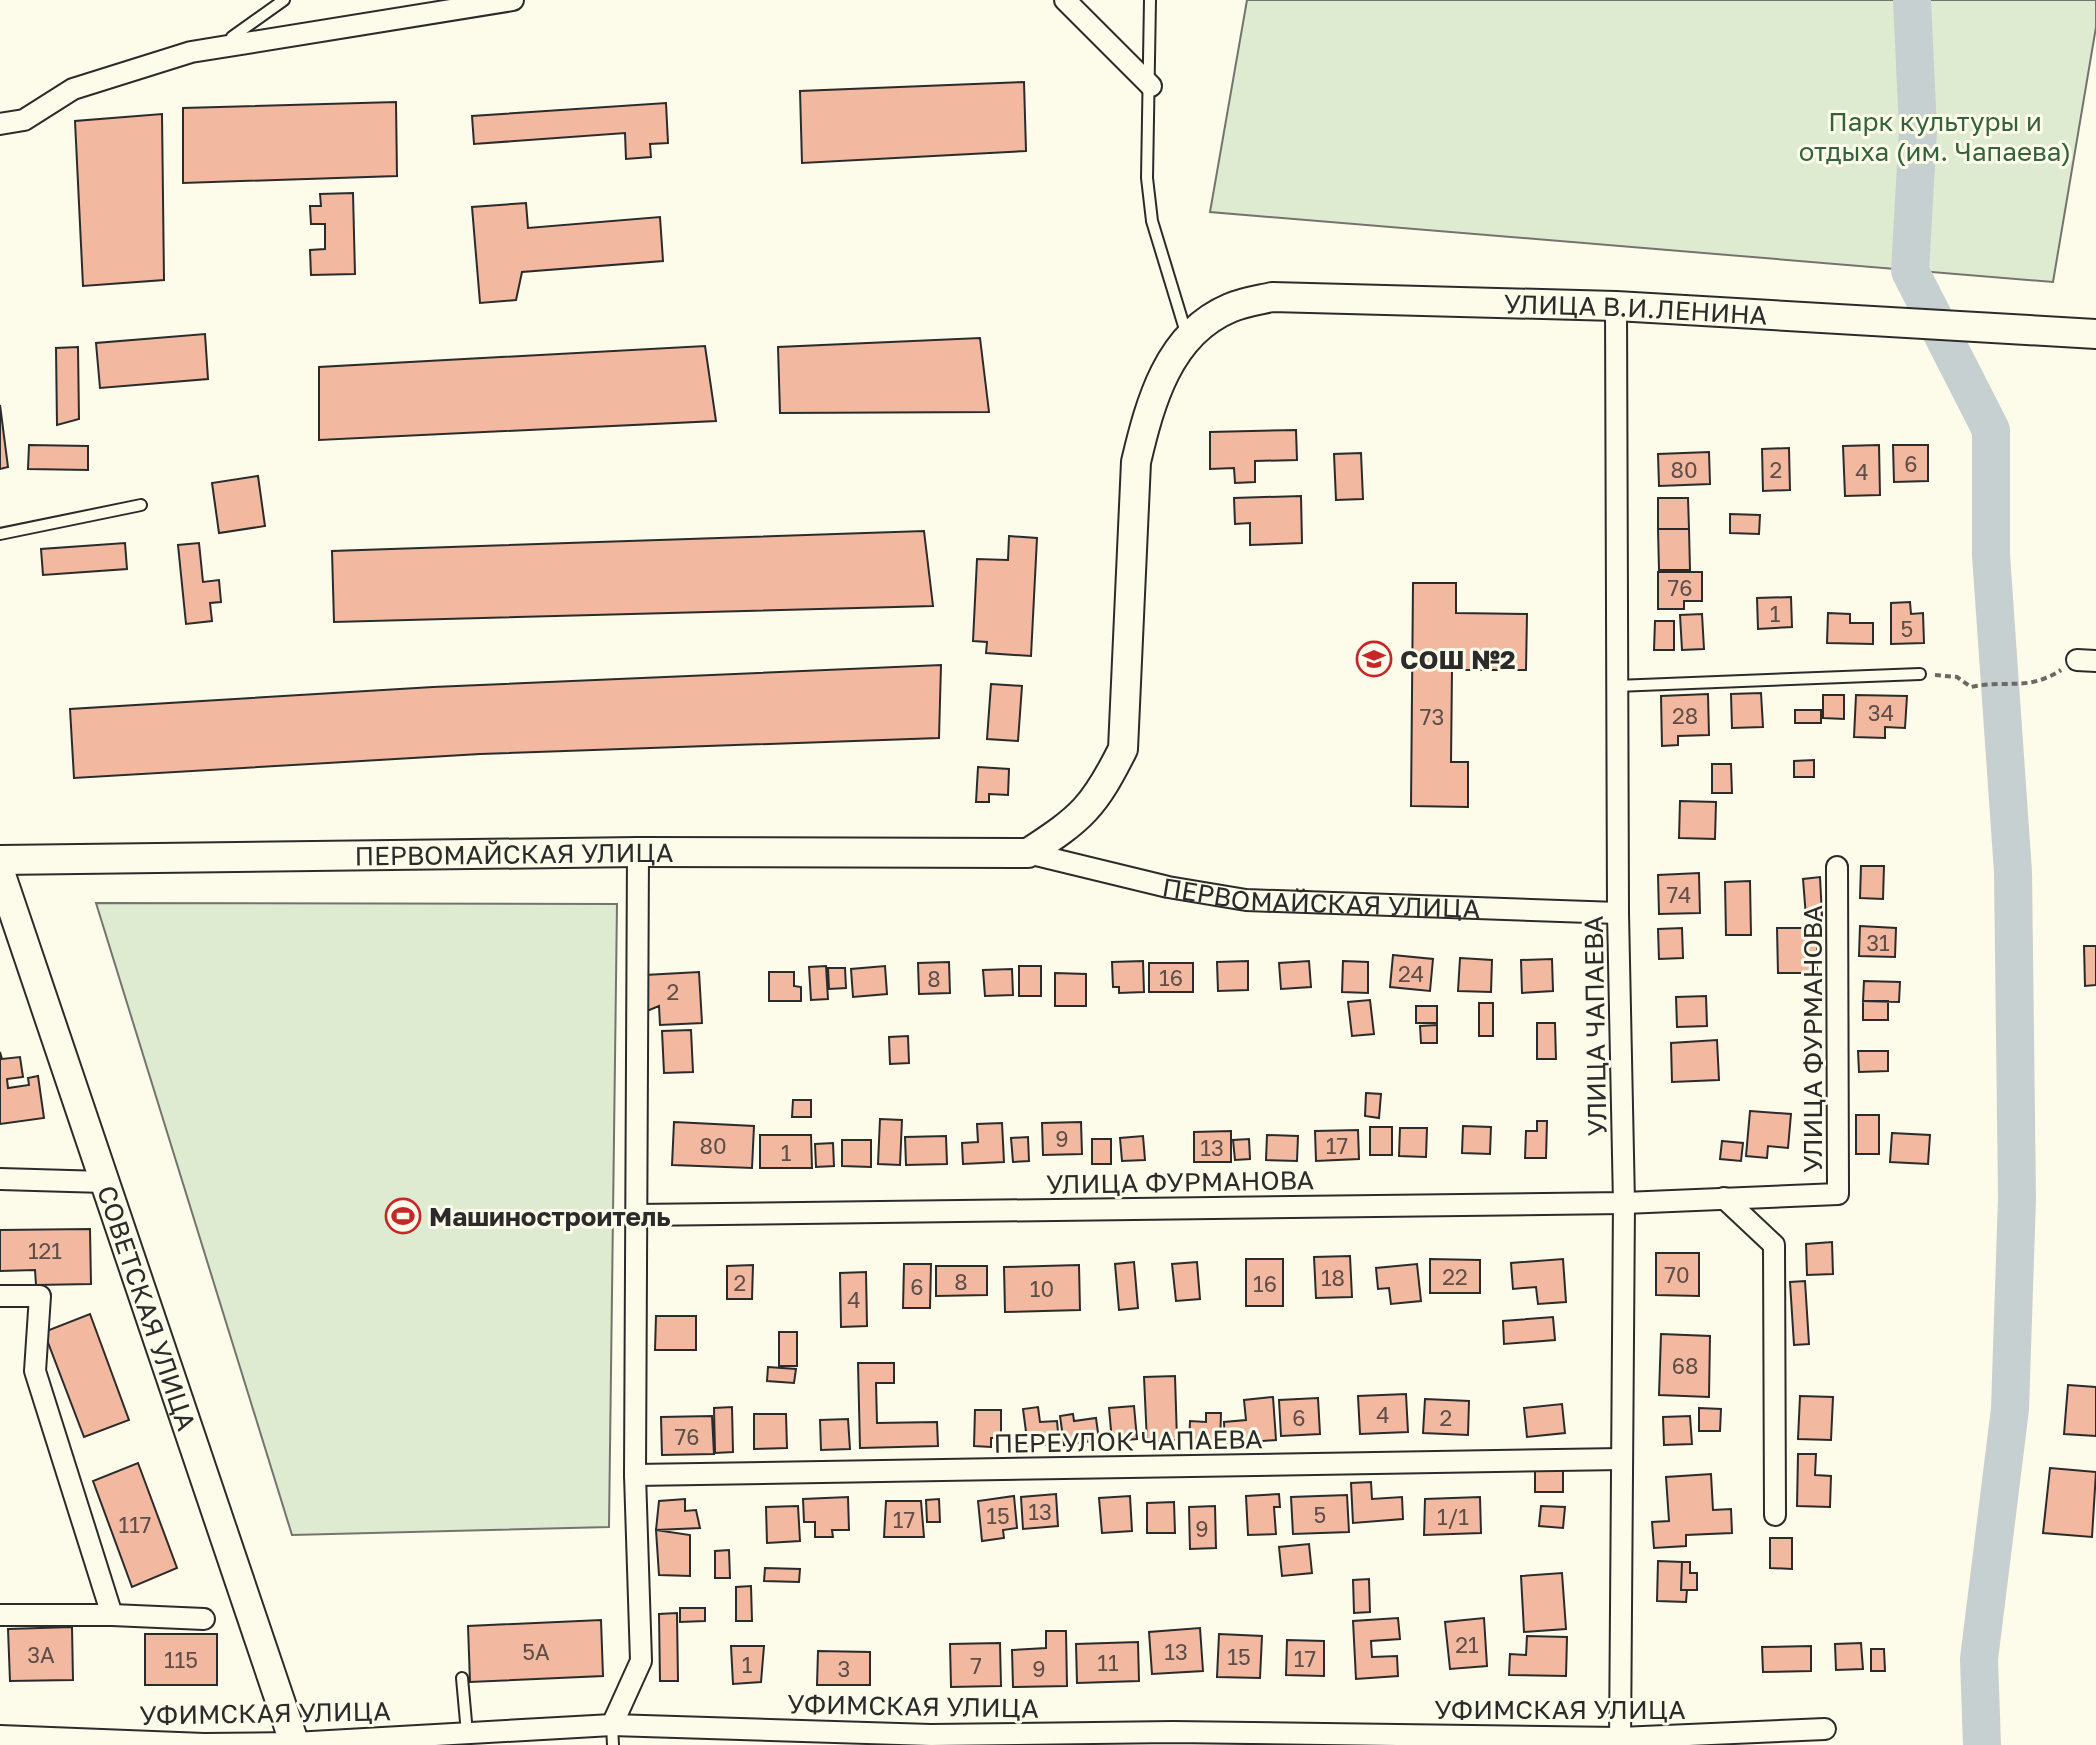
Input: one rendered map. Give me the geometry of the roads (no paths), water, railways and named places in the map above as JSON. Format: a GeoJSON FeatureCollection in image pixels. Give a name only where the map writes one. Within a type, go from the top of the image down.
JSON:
{"type":"FeatureCollection","features":[{"type":"Feature","properties":{"kind":"main road","name":"УЛИЦА В.И.ЛЕНИНА"},"geometry":{"type":"LineString","coordinates":[[1187,337],[1229,308],[1272,297],[1616,306],[2096,334]]}},
{"type":"Feature","properties":{"kind":"main road"},"geometry":{"type":"LineString","coordinates":[[1028,853],[1075,823],[1102,791],[1123,749],[1136,462],[1146,417],[1165,370],[1187,337]]}},
{"type":"Feature","properties":{"kind":"main road","name":"ПЕРВОМАЙСКАЯ УЛИЦА"},"geometry":{"type":"LineString","coordinates":[[0,860],[638,852],[1028,853]]}},
{"type":"Feature","properties":{"kind":"main road","name":"СОВЕТСКАЯ УЛИЦА"},"geometry":{"type":"LineString","coordinates":[[0,872],[294,1744]]}},
{"type":"Feature","properties":{"kind":"street"},"geometry":{"type":"LineString","coordinates":[[0,124],[24,120],[73,89],[191,52],[513,0]]}},
{"type":"Feature","properties":{"kind":"street"},"geometry":{"type":"LineString","coordinates":[[1065,0],[1151,86]]}},
{"type":"Feature","properties":{"kind":"street","name":"УЛИЦА ЧАПАЕВА"},"geometry":{"type":"LineString","coordinates":[[1616,306],[1618,913],[1624,1203],[1620,1741]]}},
{"type":"Feature","properties":{"kind":"street"},"geometry":{"type":"LineString","coordinates":[[613,1735],[641,1661],[635,1475],[638,852]]}},
{"type":"Feature","properties":{"kind":"street","name":"ПЕРВОМАЙСКАЯ УЛИЦА"},"geometry":{"type":"LineString","coordinates":[[1028,853],[1168,887],[1246,900],[1618,913]]}},
{"type":"Feature","properties":{"kind":"street","name":"УЛИЦА ФУРМАНОВА"},"geometry":{"type":"LineString","coordinates":[[636,1215],[1624,1203],[1838,1194],[1837,867]]}},
{"type":"Feature","properties":{"kind":"street"},"geometry":{"type":"LineString","coordinates":[[0,1179],[104,1182]]}},
{"type":"Feature","properties":{"kind":"street"},"geometry":{"type":"LineString","coordinates":[[1724,1198],[1774,1245],[1775,1515]]}},
{"type":"Feature","properties":{"kind":"street"},"geometry":{"type":"LineString","coordinates":[[0,1296],[40,1296],[35,1371],[112,1615]]}},
{"type":"Feature","properties":{"kind":"street","name":"ПЕРЕУЛОК ЧАПАЕВА"},"geometry":{"type":"LineString","coordinates":[[635,1475],[1622,1459]]}},
{"type":"Feature","properties":{"kind":"street"},"geometry":{"type":"LineString","coordinates":[[0,1615],[204,1619]]}},
{"type":"Feature","properties":{"kind":"street","name":"УФИМСКАЯ УЛИЦА"},"geometry":{"type":"LineString","coordinates":[[0,1736],[204,1744],[294,1744],[467,1733],[932,1740],[1173,1732],[1620,1741],[1825,1729]]}},
{"type":"Feature","properties":{"kind":"lane"},"geometry":{"type":"LineString","coordinates":[[229,46],[232,37],[284,0]]}},
{"type":"Feature","properties":{"kind":"lane"},"geometry":{"type":"LineString","coordinates":[[1150,0],[1151,86],[1147,178],[1152,221],[1187,337]]}},
{"type":"Feature","properties":{"kind":"lane"},"geometry":{"type":"LineString","coordinates":[[0,534],[141,505]]}},
{"type":"Feature","properties":{"kind":"lane"},"geometry":{"type":"LineString","coordinates":[[1616,686],[1920,674]]}},
{"type":"Feature","properties":{"kind":"lane"},"geometry":{"type":"LineString","coordinates":[[462,1678],[467,1733]]}},
{"type":"Feature","properties":{"kind":"waterway"},"geometry":{"type":"LineString","coordinates":[[1912,0],[1918,130],[1910,271],[1991,430],[1991,555],[2013,872],[2017,1198],[2010,1409],[1979,1659],[1982,1745]]}},
{"type":"Feature","properties":{"kind":"place","name":"СОШ №2"},"geometry":{"type":"Point","coordinates":[1374,659]}},
{"type":"Feature","properties":{"kind":"place","name":"Машиностроитель"},"geometry":{"type":"Point","coordinates":[403,1216]}},
{"type":"Feature","properties":{"kind":"park label","name":"Парк культуры и отдыха (им. Чапаева)"},"geometry":{"type":"Point","coordinates":[1935,136]}}]}
